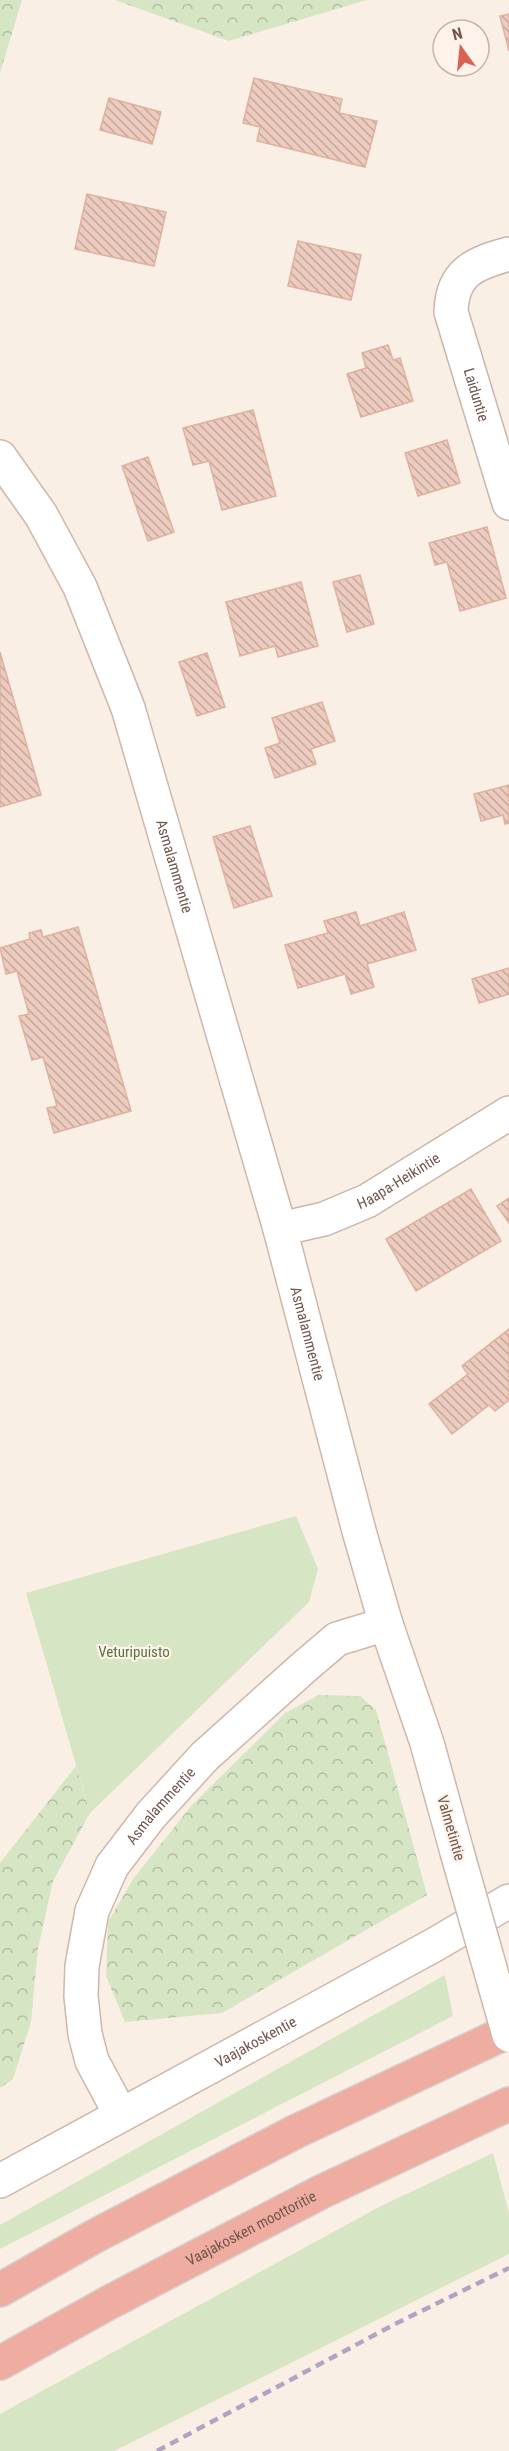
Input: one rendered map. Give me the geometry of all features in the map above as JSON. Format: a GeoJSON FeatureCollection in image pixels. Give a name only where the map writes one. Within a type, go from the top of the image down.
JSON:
{"type":"FeatureCollection","features":[{"type":"Feature","properties":{"kind":"highway"},"geometry":{"type":"LineString","coordinates":[[0,2290],[95,2236],[295,2132],[509,2032]]}},
{"type":"Feature","properties":{"kind":"highway","name":"Vaajakosken moottoritie"},"geometry":{"type":"LineString","coordinates":[[0,2363],[110,2302],[321,2192],[509,2104]]}},
{"type":"Feature","properties":{"kind":"street","name":"Laiduntie"},"geometry":{"type":"LineString","coordinates":[[509,254],[481,262],[466,272],[456,286],[451,312],[509,503]]}},
{"type":"Feature","properties":{"kind":"street","name":"Asmalammentie"},"geometry":{"type":"LineString","coordinates":[[0,457],[41,515],[80,587],[128,708],[280,1229],[359,1532],[386,1624],[337,1639],[303,1668],[205,1756],[152,1815],[112,1866],[92,1911],[82,1966],[81,1996],[85,2034],[92,2061],[121,2115]]}},
{"type":"Feature","properties":{"kind":"street","name":"Haapa-Heikintie"},"geometry":{"type":"LineString","coordinates":[[280,1229],[324,1219],[367,1201],[509,1113]]}},
{"type":"Feature","properties":{"kind":"street","name":"Valmetintie"},"geometry":{"type":"LineString","coordinates":[[386,1624],[427,1743],[509,2032]]}},
{"type":"Feature","properties":{"kind":"street","name":"Vaajakoskentie"},"geometry":{"type":"LineString","coordinates":[[0,2181],[509,1901]]}},
{"type":"Feature","properties":{"kind":"green space"},"geometry":{"type":"Polygon","coordinates":[[[0,0],[22,0],[0,73],[0,0]]]}},
{"type":"Feature","properties":{"kind":"green space"},"geometry":{"type":"Polygon","coordinates":[[[115,0],[367,0],[229,41],[115,0]]]}},
{"type":"Feature","properties":{"kind":"green space","name":"Veturipuisto"},"geometry":{"type":"Polygon","coordinates":[[[296,1516],[318,1569],[309,1602],[90,1813],[26,1593],[296,1516]]]}},
{"type":"Feature","properties":{"kind":"green space"},"geometry":{"type":"Polygon","coordinates":[[[319,1695],[360,1696],[376,1710],[427,1895],[222,2013],[125,2022],[106,1976],[108,1922],[133,1879],[192,1805],[285,1713],[319,1695]]]}},
{"type":"Feature","properties":{"kind":"green space"},"geometry":{"type":"Polygon","coordinates":[[[76,1766],[90,1813],[53,1881],[38,1949],[31,2022],[13,2079],[0,2088],[0,1863],[76,1766]]]}},
{"type":"Feature","properties":{"kind":"green space"},"geometry":{"type":"Polygon","coordinates":[[[445,1975],[453,2016],[0,2249],[0,2225],[445,1975]]]}},
{"type":"Feature","properties":{"kind":"green space"},"geometry":{"type":"Polygon","coordinates":[[[493,2153],[509,2213],[509,2254],[114,2451],[0,2451],[0,2414],[381,2206],[493,2153]]]}},
{"type":"Feature","properties":{"kind":"building"},"geometry":{"type":"Polygon","coordinates":[[[509,14],[509,51],[500,16],[509,14]]]}},
{"type":"Feature","properties":{"kind":"building"},"geometry":{"type":"Polygon","coordinates":[[[254,78],[342,99],[339,113],[377,121],[365,167],[257,141],[260,127],[243,123],[254,78]]]}},
{"type":"Feature","properties":{"kind":"building"},"geometry":{"type":"Polygon","coordinates":[[[109,98],[161,112],[152,144],[100,130],[109,98]]]}},
{"type":"Feature","properties":{"kind":"building"},"geometry":{"type":"Polygon","coordinates":[[[87,194],[166,212],[154,266],[75,249],[87,194]]]}},
{"type":"Feature","properties":{"kind":"building"},"geometry":{"type":"Polygon","coordinates":[[[298,241],[361,255],[351,300],[288,286],[298,241]]]}},
{"type":"Feature","properties":{"kind":"building"},"geometry":{"type":"Polygon","coordinates":[[[388,345],[393,360],[400,358],[413,401],[361,417],[347,374],[366,368],[362,353],[388,345]]]}},
{"type":"Feature","properties":{"kind":"building"},"geometry":{"type":"Polygon","coordinates":[[[253,410],[276,496],[222,510],[209,461],[193,465],[183,428],[253,410]]]}},
{"type":"Feature","properties":{"kind":"building"},"geometry":{"type":"Polygon","coordinates":[[[447,440],[460,483],[418,496],[405,453],[447,440]]]}},
{"type":"Feature","properties":{"kind":"building"},"geometry":{"type":"Polygon","coordinates":[[[148,457],[174,532],[148,541],[122,466],[148,457]]]}},
{"type":"Feature","properties":{"kind":"building"},"geometry":{"type":"Polygon","coordinates":[[[487,527],[506,598],[460,611],[447,562],[435,565],[429,543],[487,527]]]}},
{"type":"Feature","properties":{"kind":"building"},"geometry":{"type":"Polygon","coordinates":[[[360,575],[374,624],[347,632],[333,582],[360,575]]]}},
{"type":"Feature","properties":{"kind":"building"},"geometry":{"type":"Polygon","coordinates":[[[301,582],[318,646],[278,657],[275,646],[240,656],[226,602],[301,582]]]}},
{"type":"Feature","properties":{"kind":"building"},"geometry":{"type":"Polygon","coordinates":[[[0,652],[41,795],[0,807],[0,652]]]}},
{"type":"Feature","properties":{"kind":"building"},"geometry":{"type":"Polygon","coordinates":[[[207,653],[225,707],[197,716],[179,662],[207,653]]]}},
{"type":"Feature","properties":{"kind":"building"},"geometry":{"type":"Polygon","coordinates":[[[322,702],[335,741],[311,749],[316,764],[275,778],[265,748],[280,743],[272,718],[322,702]]]}},
{"type":"Feature","properties":{"kind":"building"},"geometry":{"type":"Polygon","coordinates":[[[509,785],[509,823],[505,824],[503,815],[481,821],[474,794],[509,785]]]}},
{"type":"Feature","properties":{"kind":"building"},"geometry":{"type":"Polygon","coordinates":[[[250,826],[272,896],[234,908],[213,837],[250,826]]]}},
{"type":"Feature","properties":{"kind":"building"},"geometry":{"type":"Polygon","coordinates":[[[356,912],[360,926],[404,912],[416,950],[367,964],[374,987],[351,994],[345,974],[298,988],[285,945],[328,933],[324,921],[356,912]]]}},
{"type":"Feature","properties":{"kind":"building"},"geometry":{"type":"Polygon","coordinates":[[[78,927],[131,1111],[54,1133],[47,1108],[57,1106],[43,1057],[32,1060],[19,1016],[29,1014],[17,971],[6,974],[0,948],[30,939],[29,933],[41,930],[43,937],[78,927]]]}},
{"type":"Feature","properties":{"kind":"building"},"geometry":{"type":"Polygon","coordinates":[[[509,968],[509,994],[479,1003],[472,979],[509,968]]]}},
{"type":"Feature","properties":{"kind":"building"},"geometry":{"type":"Polygon","coordinates":[[[471,1189],[501,1241],[416,1291],[386,1239],[471,1189]]]}},
{"type":"Feature","properties":{"kind":"building"},"geometry":{"type":"Polygon","coordinates":[[[509,1198],[509,1223],[497,1206],[509,1198]]]}},
{"type":"Feature","properties":{"kind":"building"},"geometry":{"type":"Polygon","coordinates":[[[509,1329],[509,1400],[495,1411],[489,1405],[452,1434],[429,1404],[468,1374],[462,1366],[509,1329]]]}},
{"type":"Feature","properties":{"kind":"railway"},"geometry":{"type":"LineString","coordinates":[[157,2451],[397,2323],[509,2268]]}}]}
